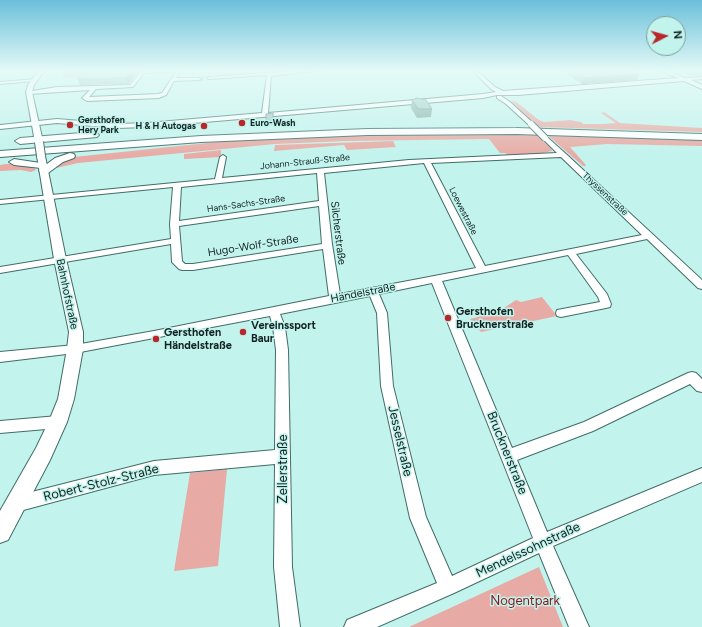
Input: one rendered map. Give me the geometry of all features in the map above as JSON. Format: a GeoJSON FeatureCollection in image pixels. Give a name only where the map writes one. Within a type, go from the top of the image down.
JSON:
{"type":"FeatureCollection","features":[{"type":"Feature","properties":{"kind":"highway"},"geometry":{"type":"LineString","coordinates":[[0,150],[122,140],[390,128],[496,128],[702,136]]}},
{"type":"Feature","properties":{"kind":"highway"},"geometry":{"type":"LineString","coordinates":[[0,154],[122,144],[272,135],[472,131],[702,136]]}},
{"type":"Feature","properties":{"kind":"highway"},"geometry":{"type":"LineString","coordinates":[[11,142],[37,134],[67,136],[184,132],[254,133]]}},
{"type":"Feature","properties":{"kind":"highway"},"geometry":{"type":"LineString","coordinates":[[0,163],[14,162],[43,166],[70,156],[272,135]]}},
{"type":"Feature","properties":{"kind":"main road","name":"Bahnhofstraße"},"geometry":{"type":"LineString","coordinates":[[0,532],[44,454],[58,422],[66,399],[75,349],[76,332],[60,259],[30,99]]}},
{"type":"Feature","properties":{"kind":"street"},"geometry":{"type":"LineString","coordinates":[[87,99],[101,99]]}},
{"type":"Feature","properties":{"kind":"street"},"geometry":{"type":"LineString","coordinates":[[265,115],[267,99]]}},
{"type":"Feature","properties":{"kind":"street"},"geometry":{"type":"LineString","coordinates":[[0,127],[37,134],[64,121],[117,126],[446,99]]}},
{"type":"Feature","properties":{"kind":"street","name":"Thyssenstraße"},"geometry":{"type":"LineString","coordinates":[[505,99],[702,286]]}},
{"type":"Feature","properties":{"kind":"street","name":"Johann-Strauß-Straße"},"geometry":{"type":"LineString","coordinates":[[0,202],[426,161],[564,155]]}},
{"type":"Feature","properties":{"kind":"street"},"geometry":{"type":"LineString","coordinates":[[218,180],[223,157]]}},
{"type":"Feature","properties":{"kind":"street","name":"Loewestraße"},"geometry":{"type":"LineString","coordinates":[[426,161],[482,270]]}},
{"type":"Feature","properties":{"kind":"street","name":"Silcherstraße"},"geometry":{"type":"LineString","coordinates":[[320,170],[327,246],[335,298]]}},
{"type":"Feature","properties":{"kind":"street"},"geometry":{"type":"LineString","coordinates":[[0,270],[60,259],[175,242],[174,224],[177,184]]}},
{"type":"Feature","properties":{"kind":"street","name":"Hans-Sachs-Straße"},"geometry":{"type":"LineString","coordinates":[[174,224],[322,203]]}},
{"type":"Feature","properties":{"kind":"street","name":"Händelstraße"},"geometry":{"type":"LineString","coordinates":[[0,357],[75,349],[650,236]]}},
{"type":"Feature","properties":{"kind":"street","name":"Hugo-Wolf-Straße"},"geometry":{"type":"LineString","coordinates":[[175,242],[178,263],[182,267],[193,267],[327,246]]}},
{"type":"Feature","properties":{"kind":"street"},"geometry":{"type":"LineString","coordinates":[[562,313],[606,304],[603,296],[570,252]]}},
{"type":"Feature","properties":{"kind":"street","name":"Brucknerstraße"},"geometry":{"type":"LineString","coordinates":[[436,279],[542,542],[579,627]]}},
{"type":"Feature","properties":{"kind":"street","name":"Jesselstraße"},"geometry":{"type":"LineString","coordinates":[[373,291],[382,313],[387,386],[418,518],[448,587]]}},
{"type":"Feature","properties":{"kind":"street","name":"Zellerstraße"},"geometry":{"type":"LineString","coordinates":[[274,311],[279,327],[282,350],[283,567],[290,627]]}},
{"type":"Feature","properties":{"kind":"street"},"geometry":{"type":"LineString","coordinates":[[508,456],[588,427],[692,377],[702,387]]}},
{"type":"Feature","properties":{"kind":"street"},"geometry":{"type":"LineString","coordinates":[[0,427],[58,422]]}},
{"type":"Feature","properties":{"kind":"street","name":"Robert-Stolz-Straße"},"geometry":{"type":"LineString","coordinates":[[16,504],[154,468],[283,456]]}},
{"type":"Feature","properties":{"kind":"street","name":"Mendelssohnstraße"},"geometry":{"type":"LineString","coordinates":[[354,627],[448,587],[542,542],[702,475]]}},
{"type":"Feature","properties":{"kind":"green space"},"geometry":{"type":"Polygon","coordinates":[[[512,101],[515,101],[539,120],[544,122],[570,120],[581,122],[583,124],[616,123],[601,113],[604,112],[620,123],[702,128],[702,132],[539,127],[517,108],[518,107],[515,106],[512,101]]]}},
{"type":"Feature","properties":{"kind":"green space"},"geometry":{"type":"Polygon","coordinates":[[[535,133],[551,148],[552,151],[543,153],[505,155],[507,153],[500,153],[489,139],[346,141],[275,144],[78,163],[55,167],[57,164],[74,157],[236,140],[401,134],[535,133]]]}},
{"type":"Feature","properties":{"kind":"green space"},"geometry":{"type":"Polygon","coordinates":[[[545,133],[702,138],[702,146],[607,144],[570,147],[586,166],[583,166],[545,133]]]}},
{"type":"Feature","properties":{"kind":"green space"},"geometry":{"type":"Polygon","coordinates":[[[393,141],[396,147],[347,150],[344,145],[274,151],[275,145],[393,141]]]}},
{"type":"Feature","properties":{"kind":"green space"},"geometry":{"type":"Polygon","coordinates":[[[221,150],[221,157],[184,159],[184,154],[221,150]]]}},
{"type":"Feature","properties":{"kind":"green space"},"geometry":{"type":"Polygon","coordinates":[[[27,164],[33,166],[36,170],[31,172],[21,170],[0,171],[0,165],[27,164]]]}},
{"type":"Feature","properties":{"kind":"green space"},"geometry":{"type":"Polygon","coordinates":[[[542,297],[557,316],[481,332],[470,319],[498,312],[516,300],[521,302],[542,297]]]}},
{"type":"Feature","properties":{"kind":"green space"},"geometry":{"type":"Polygon","coordinates":[[[227,469],[218,566],[174,571],[190,473],[227,469]]]}},
{"type":"Feature","properties":{"kind":"green space","name":"Nogentpark"},"geometry":{"type":"Polygon","coordinates":[[[539,567],[563,627],[409,627],[539,567]]]}},
{"type":"Feature","properties":{"kind":"building"},"geometry":{"type":"Polygon","coordinates":[[[412,100],[426,100],[432,109],[418,109],[412,100]]]}},
{"type":"Feature","properties":{"kind":"building"},"geometry":{"type":"Polygon","coordinates":[[[273,113],[273,121],[266,121],[266,114],[273,113]]]}},
{"type":"Feature","properties":{"kind":"place","name":"Euro-Wash"},"geometry":{"type":"Point","coordinates":[242,123]}},
{"type":"Feature","properties":{"kind":"place","name":"Gersthofen Hery Park"},"geometry":{"type":"Point","coordinates":[70,125]}},
{"type":"Feature","properties":{"kind":"place","name":"H & H Autogas"},"geometry":{"type":"Point","coordinates":[204,126]}},
{"type":"Feature","properties":{"kind":"place","name":"Gersthofen Brucknerstraße"},"geometry":{"type":"Point","coordinates":[448,318]}},
{"type":"Feature","properties":{"kind":"place","name":"Vereinssport Baur"},"geometry":{"type":"Point","coordinates":[243,332]}},
{"type":"Feature","properties":{"kind":"place","name":"Gersthofen Händelstraße"},"geometry":{"type":"Point","coordinates":[156,339]}}]}
